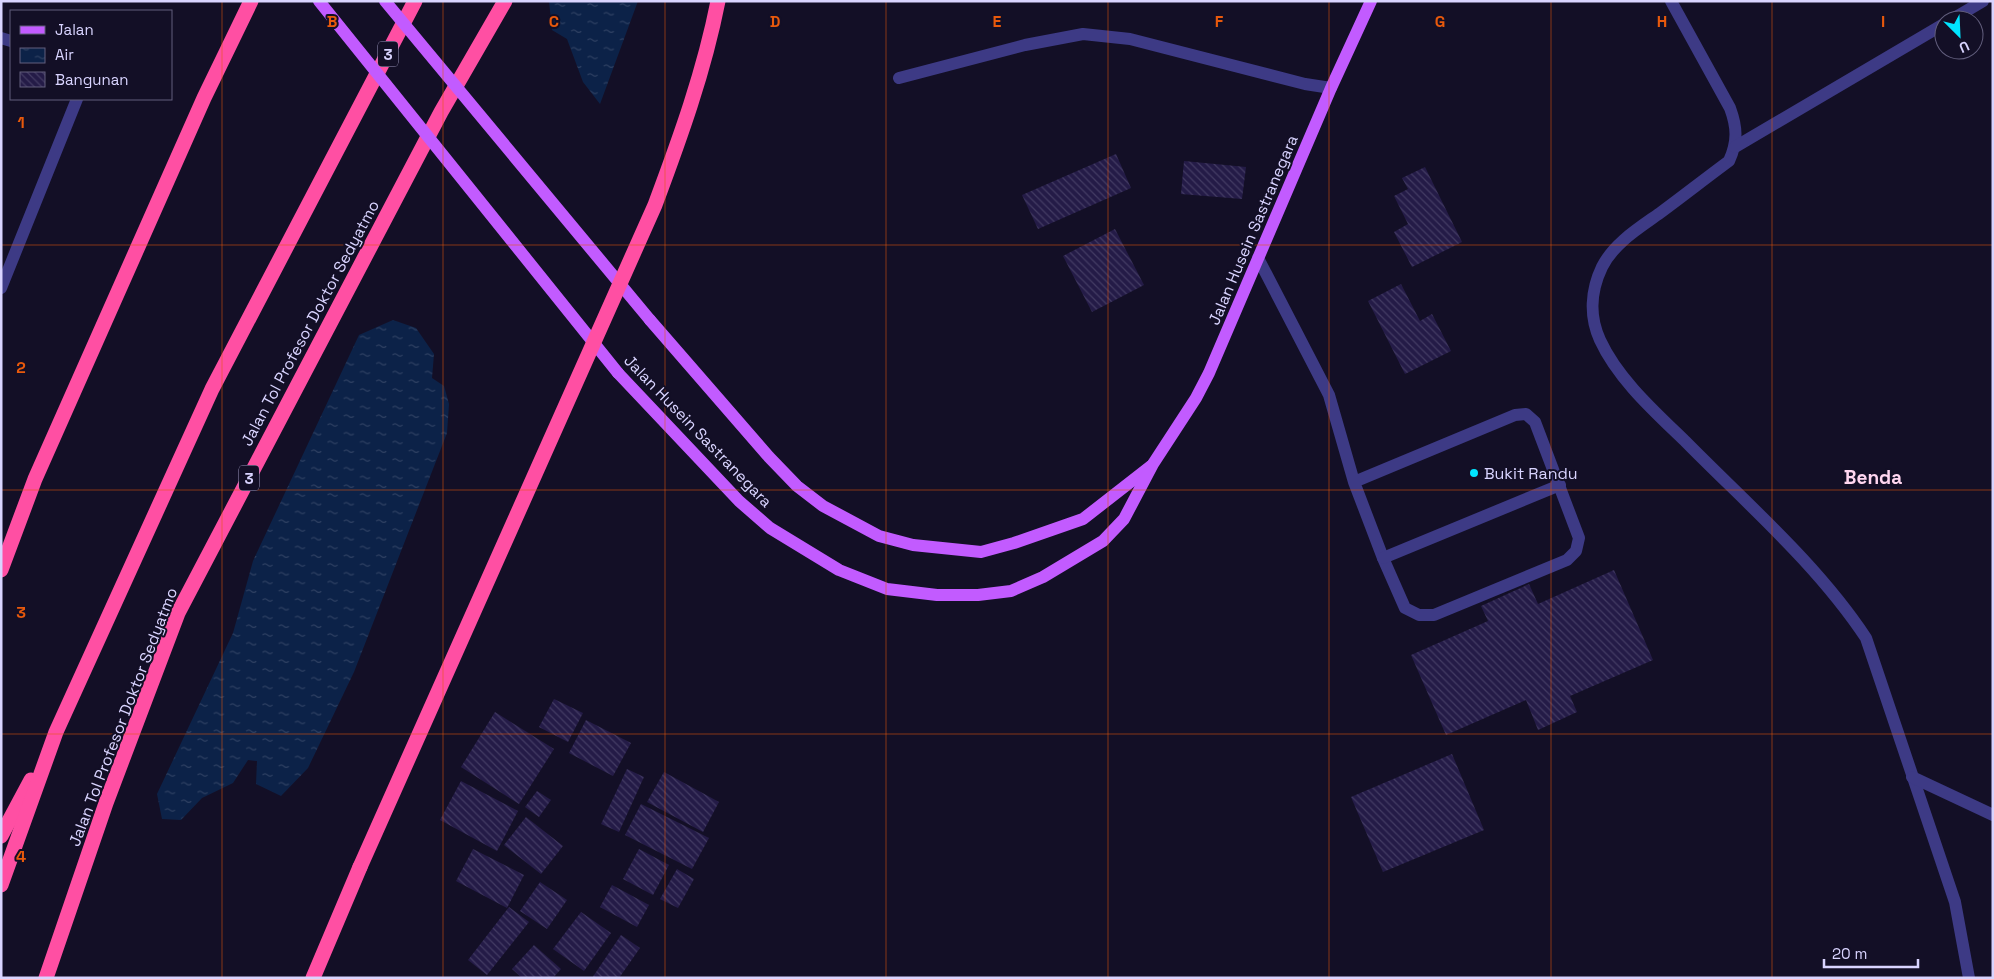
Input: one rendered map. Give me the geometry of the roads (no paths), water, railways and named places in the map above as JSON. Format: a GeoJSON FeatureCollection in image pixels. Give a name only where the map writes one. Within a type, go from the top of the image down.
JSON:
{"type":"FeatureCollection","features":[{"type":"Feature","properties":{"kind":"highway"},"geometry":{"type":"LineString","coordinates":[[1,570],[35,479],[204,98],[251,1]]}},
{"type":"Feature","properties":{"kind":"highway","name":"3"},"geometry":{"type":"LineString","coordinates":[[1,885],[56,732],[212,389],[416,1]]}},
{"type":"Feature","properties":{"kind":"highway","name":"Jalan Tol Profesor Doktor Sedyatmo"},"geometry":{"type":"LineString","coordinates":[[46,978],[106,803],[178,613],[441,112],[506,1]]}},
{"type":"Feature","properties":{"kind":"highway"},"geometry":{"type":"LineString","coordinates":[[313,978],[360,867],[655,205],[687,120],[708,52],[718,1]]}},
{"type":"Feature","properties":{"kind":"highway"},"geometry":{"type":"LineString","coordinates":[[1,836],[56,732]]}},
{"type":"Feature","properties":{"kind":"main road","name":"Jalan Husein Sastranegara"},"geometry":{"type":"LineString","coordinates":[[320,1],[618,373],[739,501],[770,528],[839,570],[887,589],[937,595],[978,595],[1011,591],[1043,577],[1103,541],[1124,519],[1153,464],[1196,398],[1209,373],[1331,88],[1371,1]]}},
{"type":"Feature","properties":{"kind":"main road","name":"Jalan Husein Sastranegara"},"geometry":{"type":"LineString","coordinates":[[385,1],[650,320],[769,458],[797,486],[831,511],[887,538],[913,546],[981,552],[1014,543],[1083,519],[1153,464]]}},
{"type":"Feature","properties":{"kind":"lane"},"geometry":{"type":"LineString","coordinates":[[1671,1],[1730,108],[1736,126],[1735,147],[1729,160],[1619,244],[1603,264],[1595,283],[1592,304],[1593,318],[1600,339],[1618,370],[1659,415],[1820,576],[1845,606],[1866,638],[1955,902],[1969,978]]}},
{"type":"Feature","properties":{"kind":"lane"},"geometry":{"type":"LineString","coordinates":[[1968,10],[1983,1]]}},
{"type":"Feature","properties":{"kind":"lane"},"geometry":{"type":"LineString","coordinates":[[1735,147],[1934,30]]}},
{"type":"Feature","properties":{"kind":"lane"},"geometry":{"type":"LineString","coordinates":[[899,78],[1025,45],[1083,34],[1130,39],[1305,84],[1331,88]]}},
{"type":"Feature","properties":{"kind":"lane"},"geometry":{"type":"LineString","coordinates":[[1,288],[77,100]]}},
{"type":"Feature","properties":{"kind":"lane"},"geometry":{"type":"LineString","coordinates":[[1258,258],[1329,395],[1354,482],[1383,558],[1405,608],[1419,616],[1434,616],[1567,560],[1576,551],[1579,538],[1560,485],[1535,422],[1526,414],[1515,415],[1354,482]]}},
{"type":"Feature","properties":{"kind":"lane"},"geometry":{"type":"LineString","coordinates":[[1383,558],[1560,485]]}},
{"type":"Feature","properties":{"kind":"lane"},"geometry":{"type":"LineString","coordinates":[[1912,778],[1993,815]]}},
{"type":"Feature","properties":{"kind":"water"},"geometry":{"type":"Polygon","coordinates":[[[549,1],[638,1],[600,104],[583,82],[567,39],[552,30],[549,1]]]}},
{"type":"Feature","properties":{"kind":"water"},"geometry":{"type":"Polygon","coordinates":[[[393,320],[416,328],[434,354],[432,378],[444,386],[449,404],[447,433],[354,672],[308,768],[281,796],[256,784],[257,761],[248,760],[233,783],[202,798],[181,820],[162,819],[157,794],[233,633],[253,561],[359,335],[393,320]]]}},
{"type":"Feature","properties":{"kind":"place","name":"Bukit Randu"},"geometry":{"type":"Point","coordinates":[1474,473]}},
{"type":"Feature","properties":{"kind":"district","name":"Benda"},"geometry":{"type":"Point","coordinates":[1873,477]}}]}
